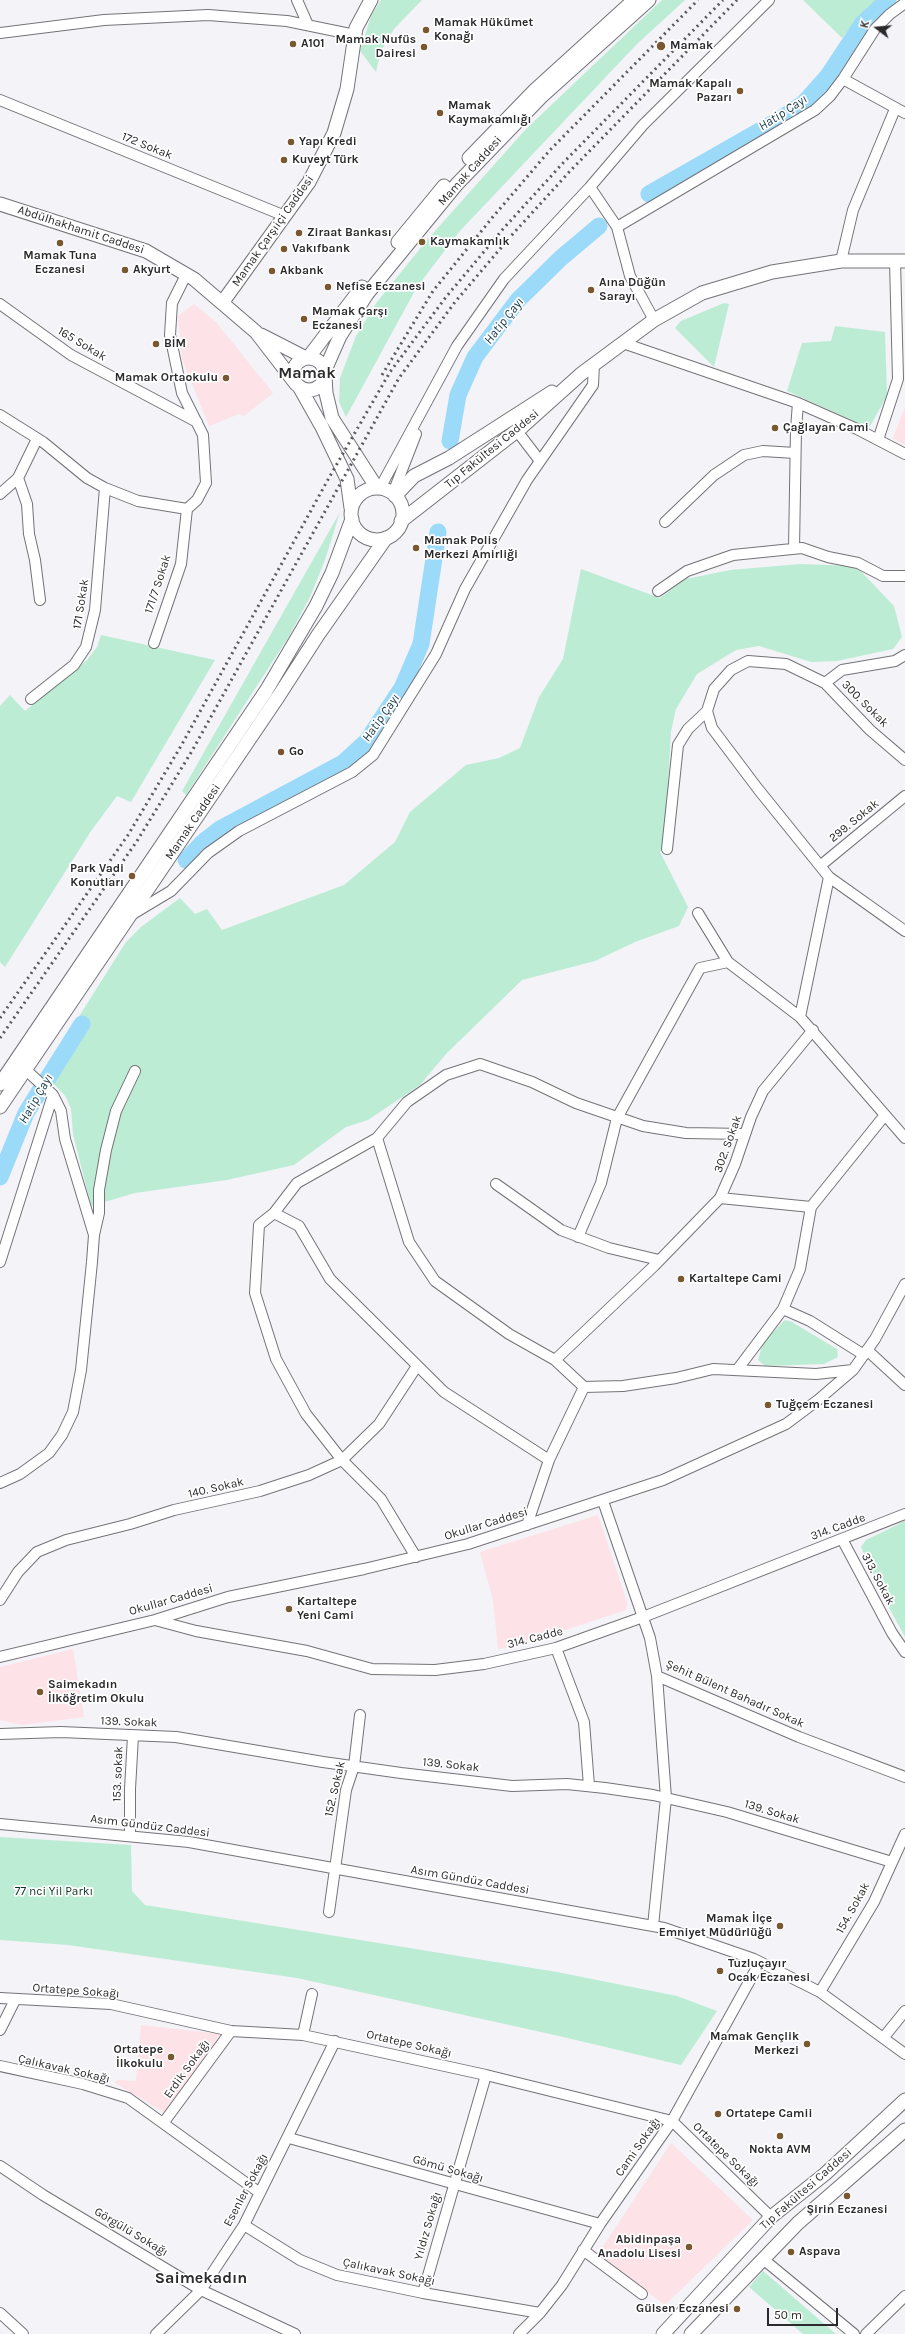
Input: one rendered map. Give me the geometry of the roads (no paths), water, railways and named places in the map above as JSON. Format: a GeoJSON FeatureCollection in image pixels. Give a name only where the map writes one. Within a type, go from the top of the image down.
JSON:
{"type":"FeatureCollection","features":[{"type":"Feature","properties":{"kind":"main road","name":"Mamak Çarşıiçi Caddesi"},"geometry":{"type":"LineString","coordinates":[[222,303],[309,182],[334,133],[347,89],[356,28],[371,0]]}},
{"type":"Feature","properties":{"kind":"main road","name":"Mamak Caddesi"},"geometry":{"type":"LineString","coordinates":[[307,358],[411,225],[485,140],[535,90],[634,0]]}},
{"type":"Feature","properties":{"kind":"main road","name":"Mamak Caddesi"},"geometry":{"type":"LineString","coordinates":[[378,488],[332,418],[326,393],[325,373],[340,336],[367,294],[458,184],[541,96],[649,0]]}},
{"type":"Feature","properties":{"kind":"main road","name":"Abdülhakhamit Caddesi"},"geometry":{"type":"LineString","coordinates":[[0,204],[146,251],[186,274],[256,332]]}},
{"type":"Feature","properties":{"kind":"main road","name":"Tıp Fakültesi Caddesi"},"geometry":{"type":"LineString","coordinates":[[401,521],[517,430],[594,364],[654,320],[702,293],[772,272],[841,261],[900,261]]}},
{"type":"Feature","properties":{"kind":"main road","name":"Mamak Caddesi"},"geometry":{"type":"LineString","coordinates":[[0,1084],[266,691],[316,606],[332,573],[351,515],[347,479],[298,386],[256,332]]}},
{"type":"Feature","properties":{"kind":"main road"},"geometry":{"type":"LineString","coordinates":[[256,332],[307,358],[320,362],[325,373],[321,386],[316,389],[311,390],[298,386],[294,379],[294,368],[301,360],[307,358]]}},
{"type":"Feature","properties":{"kind":"main road","name":"Tıp Fakültesi Caddesi"},"geometry":{"type":"LineString","coordinates":[[394,495],[414,476],[449,458],[581,374]]}},
{"type":"Feature","properties":{"kind":"main road"},"geometry":{"type":"LineString","coordinates":[[378,488],[394,495],[402,506],[401,521],[393,534],[386,538],[372,539],[365,536],[354,526],[351,515],[358,496],[363,492],[378,488]]}},
{"type":"Feature","properties":{"kind":"main road","name":"Mamak Caddesi"},"geometry":{"type":"LineString","coordinates":[[0,1107],[278,697],[318,635],[386,538]]}},
{"type":"Feature","properties":{"kind":"main road","name":"Tıp Fakültesi Caddesi"},"geometry":{"type":"LineString","coordinates":[[663,2334],[771,2218],[825,2174],[905,2100]]}},
{"type":"Feature","properties":{"kind":"main road"},"geometry":{"type":"LineString","coordinates":[[691,2334],[798,2223],[905,2130]]}},
{"type":"Feature","properties":{"kind":"street"},"geometry":{"type":"LineString","coordinates":[[298,0],[308,25]]}},
{"type":"Feature","properties":{"kind":"street"},"geometry":{"type":"LineString","coordinates":[[378,488],[430,399],[457,346],[504,279],[590,186],[643,125],[762,2]]}},
{"type":"Feature","properties":{"kind":"street"},"geometry":{"type":"LineString","coordinates":[[617,227],[798,122],[820,106],[843,79],[875,29],[890,14],[905,3]]}},
{"type":"Feature","properties":{"kind":"street"},"geometry":{"type":"LineString","coordinates":[[0,33],[104,20],[208,15],[287,21],[355,35]]}},
{"type":"Feature","properties":{"kind":"street"},"geometry":{"type":"LineString","coordinates":[[841,261],[853,210],[900,111],[843,79]]}},
{"type":"Feature","properties":{"kind":"street","name":"172 Sokak"},"geometry":{"type":"LineString","coordinates":[[0,100],[285,216]]}},
{"type":"Feature","properties":{"kind":"street"},"geometry":{"type":"LineString","coordinates":[[590,186],[617,227],[630,276],[654,320]]}},
{"type":"Feature","properties":{"kind":"street"},"geometry":{"type":"LineString","coordinates":[[878,440],[901,379],[900,261]]}},
{"type":"Feature","properties":{"kind":"street"},"geometry":{"type":"LineString","coordinates":[[0,415],[37,439],[87,478],[105,488],[138,501],[187,509],[197,500],[206,484],[203,435],[182,393],[170,335],[172,303],[186,274]]}},
{"type":"Feature","properties":{"kind":"street","name":"165 Sokak"},"geometry":{"type":"LineString","coordinates":[[0,304],[71,355],[197,422]]}},
{"type":"Feature","properties":{"kind":"street"},"geometry":{"type":"LineString","coordinates":[[623,343],[798,403],[905,454]]}},
{"type":"Feature","properties":{"kind":"street"},"geometry":{"type":"LineString","coordinates":[[131,915],[171,891],[208,853],[239,831],[352,772],[372,755],[436,654],[465,589],[527,480],[593,385],[594,364]]}},
{"type":"Feature","properties":{"kind":"street"},"geometry":{"type":"LineString","coordinates":[[394,495],[430,399]]}},
{"type":"Feature","properties":{"kind":"street"},"geometry":{"type":"LineString","coordinates":[[794,549],[795,453],[798,403]]}},
{"type":"Feature","properties":{"kind":"street"},"geometry":{"type":"LineString","coordinates":[[517,430],[540,461]]}},
{"type":"Feature","properties":{"kind":"street"},"geometry":{"type":"LineString","coordinates":[[0,494],[18,478],[37,439]]}},
{"type":"Feature","properties":{"kind":"street"},"geometry":{"type":"LineString","coordinates":[[665,522],[714,475],[744,455],[763,451],[795,453]]}},
{"type":"Feature","properties":{"kind":"street"},"geometry":{"type":"LineString","coordinates":[[18,478],[27,504],[29,534],[35,560],[40,600]]}},
{"type":"Feature","properties":{"kind":"street","name":"171 Sokak"},"geometry":{"type":"LineString","coordinates":[[31,699],[74,665],[86,647],[95,610],[105,488]]}},
{"type":"Feature","properties":{"kind":"street","name":"171/7 Sokak"},"geometry":{"type":"LineString","coordinates":[[154,643],[181,564],[187,509]]}},
{"type":"Feature","properties":{"kind":"street"},"geometry":{"type":"LineString","coordinates":[[658,591],[687,571],[733,555],[802,548],[828,557],[858,563],[883,576],[905,576]]}},
{"type":"Feature","properties":{"kind":"street"},"geometry":{"type":"LineString","coordinates":[[667,849],[678,745],[688,729],[707,711],[714,689],[731,670],[748,661],[786,664],[825,683],[842,670],[895,661],[905,655]]}},
{"type":"Feature","properties":{"kind":"street","name":"300. Sokak"},"geometry":{"type":"LineString","coordinates":[[825,683],[870,730],[905,760]]}},
{"type":"Feature","properties":{"kind":"street"},"geometry":{"type":"LineString","coordinates":[[707,711],[712,728],[758,789],[829,877],[905,931]]}},
{"type":"Feature","properties":{"kind":"street","name":"299. Sokak"},"geometry":{"type":"LineString","coordinates":[[820,866],[905,796]]}},
{"type":"Feature","properties":{"kind":"street"},"geometry":{"type":"LineString","coordinates":[[800,1017],[829,877]]}},
{"type":"Feature","properties":{"kind":"street"},"geometry":{"type":"LineString","coordinates":[[698,913],[728,962],[800,1017],[813,1030],[905,1138]]}},
{"type":"Feature","properties":{"kind":"street"},"geometry":{"type":"LineString","coordinates":[[578,1237],[601,1183],[617,1118],[700,968],[728,962]]}},
{"type":"Feature","properties":{"kind":"street","name":"302. Sokak"},"geometry":{"type":"LineString","coordinates":[[555,1360],[659,1260],[720,1198],[735,1164],[745,1134],[763,1090],[813,1030]]}},
{"type":"Feature","properties":{"kind":"street"},"geometry":{"type":"LineString","coordinates":[[416,1557],[381,1499],[342,1460],[306,1414],[276,1359],[255,1293],[259,1225],[274,1213],[297,1183],[377,1138],[407,1102],[446,1075],[480,1064],[532,1082],[576,1103],[643,1126],[686,1133],[745,1134]]}},
{"type":"Feature","properties":{"kind":"street"},"geometry":{"type":"LineString","coordinates":[[26,1070],[51,1093],[61,1111],[65,1139],[94,1235]]}},
{"type":"Feature","properties":{"kind":"street"},"geometry":{"type":"LineString","coordinates":[[0,1483],[20,1474],[49,1453],[62,1435],[73,1412],[81,1370],[94,1235],[99,1213],[99,1190],[106,1150],[116,1111],[135,1071]]}},
{"type":"Feature","properties":{"kind":"street"},"geometry":{"type":"LineString","coordinates":[[0,1262],[51,1093]]}},
{"type":"Feature","properties":{"kind":"street"},"geometry":{"type":"LineString","coordinates":[[737,1370],[782,1309],[800,1269],[811,1207],[884,1115]]}},
{"type":"Feature","properties":{"kind":"street"},"geometry":{"type":"LineString","coordinates":[[377,1138],[409,1242],[435,1281],[509,1334],[555,1360],[584,1387],[623,1386],[676,1378],[713,1370],[816,1374],[853,1370]]}},
{"type":"Feature","properties":{"kind":"street"},"geometry":{"type":"LineString","coordinates":[[496,1184],[561,1230],[609,1248],[659,1260]]}},
{"type":"Feature","properties":{"kind":"street"},"geometry":{"type":"LineString","coordinates":[[720,1198],[811,1207]]}},
{"type":"Feature","properties":{"kind":"street"},"geometry":{"type":"LineString","coordinates":[[274,1213],[299,1226],[330,1279],[444,1392],[549,1460]]}},
{"type":"Feature","properties":{"kind":"street","name":"Okullar Caddesi"},"geometry":{"type":"LineString","coordinates":[[0,1657],[47,1644],[155,1620],[228,1597],[416,1557],[468,1544],[603,1501],[663,1480],[786,1424],[818,1400],[853,1370],[865,1353],[905,1284]]}},
{"type":"Feature","properties":{"kind":"street"},"geometry":{"type":"LineString","coordinates":[[782,1309],[810,1321],[865,1353],[905,1385]]}},
{"type":"Feature","properties":{"kind":"street","name":"140. Sokak"},"geometry":{"type":"LineString","coordinates":[[0,1600],[18,1572],[37,1552],[60,1542],[130,1524],[174,1510],[260,1491],[309,1475],[342,1460],[379,1424],[417,1366]]}},
{"type":"Feature","properties":{"kind":"street"},"geometry":{"type":"LineString","coordinates":[[527,1525],[549,1460],[584,1387]]}},
{"type":"Feature","properties":{"kind":"street","name":"Şehit Bülent Bahadır Sokak"},"geometry":{"type":"LineString","coordinates":[[603,1501],[643,1617],[657,1676],[799,1737],[905,1777]]}},
{"type":"Feature","properties":{"kind":"street","name":"314. Cadde"},"geometry":{"type":"LineString","coordinates":[[155,1620],[196,1631],[307,1651],[372,1669],[435,1670],[484,1664],[556,1648],[643,1617],[905,1514]]}},
{"type":"Feature","properties":{"kind":"street","name":"313. Sokak"},"geometry":{"type":"LineString","coordinates":[[842,1539],[892,1633],[905,1652]]}},
{"type":"Feature","properties":{"kind":"street"},"geometry":{"type":"LineString","coordinates":[[556,1648],[584,1722],[589,1786]]}},
{"type":"Feature","properties":{"kind":"street"},"geometry":{"type":"LineString","coordinates":[[653,1926],[666,1798],[657,1676]]}},
{"type":"Feature","properties":{"kind":"street","name":"152. Sokak"},"geometry":{"type":"LineString","coordinates":[[329,1912],[346,1790],[354,1766],[360,1715]]}},
{"type":"Feature","properties":{"kind":"street","name":"139. Sokak"},"geometry":{"type":"LineString","coordinates":[[0,1734],[61,1732],[176,1737],[354,1766],[512,1786],[567,1784],[589,1786],[666,1798],[726,1812],[892,1862]]}},
{"type":"Feature","properties":{"kind":"street","name":"153. sokak"},"geometry":{"type":"LineString","coordinates":[[130,1836],[130,1789],[133,1736]]}},
{"type":"Feature","properties":{"kind":"street","name":"Asım Gündüz Caddesi"},"geometry":{"type":"LineString","coordinates":[[0,1824],[189,1842],[653,1926],[760,1962],[820,1992],[884,2037],[905,2054]]}},
{"type":"Feature","properties":{"kind":"street","name":"154. Sokak"},"geometry":{"type":"LineString","coordinates":[[820,1992],[874,1902],[905,1834]]}},
{"type":"Feature","properties":{"kind":"street","name":"Cami Sokağı"},"geometry":{"type":"LineString","coordinates":[[519,2334],[540,2313],[562,2285],[600,2224],[672,2121],[760,1962]]}},
{"type":"Feature","properties":{"kind":"street"},"geometry":{"type":"LineString","coordinates":[[303,2034],[312,1994]]}},
{"type":"Feature","properties":{"kind":"street","name":"Ortatepe Sokağı"},"geometry":{"type":"LineString","coordinates":[[0,1998],[14,2000],[111,2004],[231,2031],[303,2034],[486,2075],[672,2121],[771,2218]]}},
{"type":"Feature","properties":{"kind":"street"},"geometry":{"type":"LineString","coordinates":[[0,2030],[14,2000]]}},
{"type":"Feature","properties":{"kind":"street"},"geometry":{"type":"LineString","coordinates":[[884,2037],[905,2011]]}},
{"type":"Feature","properties":{"kind":"street","name":"Erdik Sokağı"},"geometry":{"type":"LineString","coordinates":[[164,2122],[231,2031]]}},
{"type":"Feature","properties":{"kind":"street","name":"Esenler Sokağı"},"geometry":{"type":"LineString","coordinates":[[156,2334],[201,2290],[244,2225],[289,2138],[335,2041]]}},
{"type":"Feature","properties":{"kind":"street","name":"Çalıkavak Sokağı"},"geometry":{"type":"LineString","coordinates":[[0,2066],[83,2084],[128,2098],[164,2122],[260,2193]]}},
{"type":"Feature","properties":{"kind":"street","name":"Yıldız Sokağı"},"geometry":{"type":"LineString","coordinates":[[423,2293],[453,2184],[486,2075]]}},
{"type":"Feature","properties":{"kind":"street","name":"Gömü Sokağı"},"geometry":{"type":"LineString","coordinates":[[289,2138],[600,2224]]}},
{"type":"Feature","properties":{"kind":"street","name":"Görgülü Sokağı"},"geometry":{"type":"LineString","coordinates":[[0,2166],[43,2195],[201,2290],[295,2334]]}},
{"type":"Feature","properties":{"kind":"street","name":"Çalıkavak Sokağı"},"geometry":{"type":"LineString","coordinates":[[244,2225],[300,2260],[337,2275],[423,2293],[540,2313]]}},
{"type":"Feature","properties":{"kind":"street"},"geometry":{"type":"LineString","coordinates":[[583,2250],[642,2294]]}},
{"type":"Feature","properties":{"kind":"street"},"geometry":{"type":"LineString","coordinates":[[763,2259],[854,2334]]}},
{"type":"Feature","properties":{"kind":"street"},"geometry":{"type":"LineString","coordinates":[[866,2334],[905,2296]]}},
{"type":"Feature","properties":{"kind":"street"},"geometry":{"type":"LineString","coordinates":[[0,2313],[23,2334]]}},
{"type":"Feature","properties":{"kind":"waterway","name":"Hatip Çayı"},"geometry":{"type":"LineString","coordinates":[[649,194],[779,120],[804,103],[828,76],[863,23],[888,0]]}},
{"type":"Feature","properties":{"kind":"waterway","name":"Hatip Çayı"},"geometry":{"type":"LineString","coordinates":[[450,441],[458,395],[475,357],[518,300],[561,258],[599,226]]}},
{"type":"Feature","properties":{"kind":"waterway","name":"Hatip Çayı"},"geometry":{"type":"LineString","coordinates":[[186,860],[202,843],[220,829],[343,763],[367,741],[402,688],[421,644],[438,532]]}},
{"type":"Feature","properties":{"kind":"waterway","name":"Hatip Çayı"},"geometry":{"type":"LineString","coordinates":[[0,1177],[26,1113],[82,1024]]}},
{"type":"Feature","properties":{"kind":"railway"},"geometry":{"type":"LineString","coordinates":[[382,375],[433,291],[492,218],[550,150],[698,0]]}},
{"type":"Feature","properties":{"kind":"railway"},"geometry":{"type":"LineString","coordinates":[[0,1018],[128,835],[181,746],[330,476],[390,372],[446,297],[503,229],[563,163],[723,0]]}},
{"type":"Feature","properties":{"kind":"railway"},"geometry":{"type":"LineString","coordinates":[[0,1038],[137,841],[192,751],[399,378],[455,302],[511,236],[571,170],[737,0]]}},
{"type":"Feature","properties":{"kind":"place","name":"Mamak Hükümet Konağı"},"geometry":{"type":"Point","coordinates":[426,30]}},
{"type":"Feature","properties":{"kind":"place","name":"A101"},"geometry":{"type":"Point","coordinates":[293,44]}},
{"type":"Feature","properties":{"kind":"place","name":"Mamak"},"geometry":{"type":"Point","coordinates":[661,46]}},
{"type":"Feature","properties":{"kind":"place","name":"Mamak Nufüs Dairesi"},"geometry":{"type":"Point","coordinates":[424,47]}},
{"type":"Feature","properties":{"kind":"place","name":"Mamak Kapalı Pazarı"},"geometry":{"type":"Point","coordinates":[740,91]}},
{"type":"Feature","properties":{"kind":"place","name":"Mamak Kaymakamlığı"},"geometry":{"type":"Point","coordinates":[440,113]}},
{"type":"Feature","properties":{"kind":"place","name":"Yapı Kredi"},"geometry":{"type":"Point","coordinates":[291,142]}},
{"type":"Feature","properties":{"kind":"place","name":"Kuveyt Türk"},"geometry":{"type":"Point","coordinates":[284,160]}},
{"type":"Feature","properties":{"kind":"place","name":"Ziraat Bankası"},"geometry":{"type":"Point","coordinates":[299,233]}},
{"type":"Feature","properties":{"kind":"place","name":"Kaymakamlık"},"geometry":{"type":"Point","coordinates":[422,242]}},
{"type":"Feature","properties":{"kind":"place","name":"Mamak Tuna Eczanesi"},"geometry":{"type":"Point","coordinates":[60,243]}},
{"type":"Feature","properties":{"kind":"place","name":"Vakıfbank"},"geometry":{"type":"Point","coordinates":[284,249]}},
{"type":"Feature","properties":{"kind":"place","name":"Akyurt"},"geometry":{"type":"Point","coordinates":[125,270]}},
{"type":"Feature","properties":{"kind":"place","name":"Akbank"},"geometry":{"type":"Point","coordinates":[272,271]}},
{"type":"Feature","properties":{"kind":"place","name":"Nefise Eczanesi"},"geometry":{"type":"Point","coordinates":[328,287]}},
{"type":"Feature","properties":{"kind":"place","name":"Aına Düğün Sarayı"},"geometry":{"type":"Point","coordinates":[591,290]}},
{"type":"Feature","properties":{"kind":"place","name":"Mamak Çarşı Eczanesi"},"geometry":{"type":"Point","coordinates":[304,319]}},
{"type":"Feature","properties":{"kind":"place","name":"BİM"},"geometry":{"type":"Point","coordinates":[156,344]}},
{"type":"Feature","properties":{"kind":"place","name":"Mamak Ortaokulu"},"geometry":{"type":"Point","coordinates":[226,378]}},
{"type":"Feature","properties":{"kind":"place","name":"Çağlayan Cami"},"geometry":{"type":"Point","coordinates":[775,428]}},
{"type":"Feature","properties":{"kind":"place","name":"Mamak Polis Merkezi Amirliği"},"geometry":{"type":"Point","coordinates":[416,548]}},
{"type":"Feature","properties":{"kind":"place","name":"Go"},"geometry":{"type":"Point","coordinates":[281,752]}},
{"type":"Feature","properties":{"kind":"place","name":"Park Vadi Konutları"},"geometry":{"type":"Point","coordinates":[132,876]}},
{"type":"Feature","properties":{"kind":"place","name":"Kartaltepe Cami"},"geometry":{"type":"Point","coordinates":[681,1279]}},
{"type":"Feature","properties":{"kind":"place","name":"Tuğçem Eczanesi"},"geometry":{"type":"Point","coordinates":[768,1405]}},
{"type":"Feature","properties":{"kind":"place","name":"Kartaltepe Yeni Cami"},"geometry":{"type":"Point","coordinates":[289,1609]}},
{"type":"Feature","properties":{"kind":"place","name":"Saimekadın İlköğretim Okulu"},"geometry":{"type":"Point","coordinates":[40,1692]}},
{"type":"Feature","properties":{"kind":"place","name":"Mamak İlçe Emniyet Müdürlüğü"},"geometry":{"type":"Point","coordinates":[780,1926]}},
{"type":"Feature","properties":{"kind":"place","name":"Tuzluçayır Ocak Eczanesi"},"geometry":{"type":"Point","coordinates":[720,1971]}},
{"type":"Feature","properties":{"kind":"place","name":"Mamak Gençlik Merkezi"},"geometry":{"type":"Point","coordinates":[807,2044]}},
{"type":"Feature","properties":{"kind":"place","name":"Ortatepe İlkokulu"},"geometry":{"type":"Point","coordinates":[171,2057]}},
{"type":"Feature","properties":{"kind":"place","name":"Ortatepe Camii"},"geometry":{"type":"Point","coordinates":[718,2114]}},
{"type":"Feature","properties":{"kind":"place","name":"Nokta AVM"},"geometry":{"type":"Point","coordinates":[780,2136]}},
{"type":"Feature","properties":{"kind":"place","name":"Şirin Eczanesi"},"geometry":{"type":"Point","coordinates":[847,2196]}},
{"type":"Feature","properties":{"kind":"place","name":"Abidinpaşa Anadolu Lisesi"},"geometry":{"type":"Point","coordinates":[689,2247]}},
{"type":"Feature","properties":{"kind":"place","name":"Aspava"},"geometry":{"type":"Point","coordinates":[791,2252]}},
{"type":"Feature","properties":{"kind":"place","name":"Gülsen Eczanesi"},"geometry":{"type":"Point","coordinates":[737,2309]}},
{"type":"Feature","properties":{"kind":"district","name":"Mamak"},"geometry":{"type":"Point","coordinates":[307,373]}},
{"type":"Feature","properties":{"kind":"district","name":"Saimekadın"},"geometry":{"type":"Point","coordinates":[201,2278]}},
{"type":"Feature","properties":{"kind":"park label","name":"77 nci Yil Parkı"},"geometry":{"type":"Point","coordinates":[54,1892]}}]}
